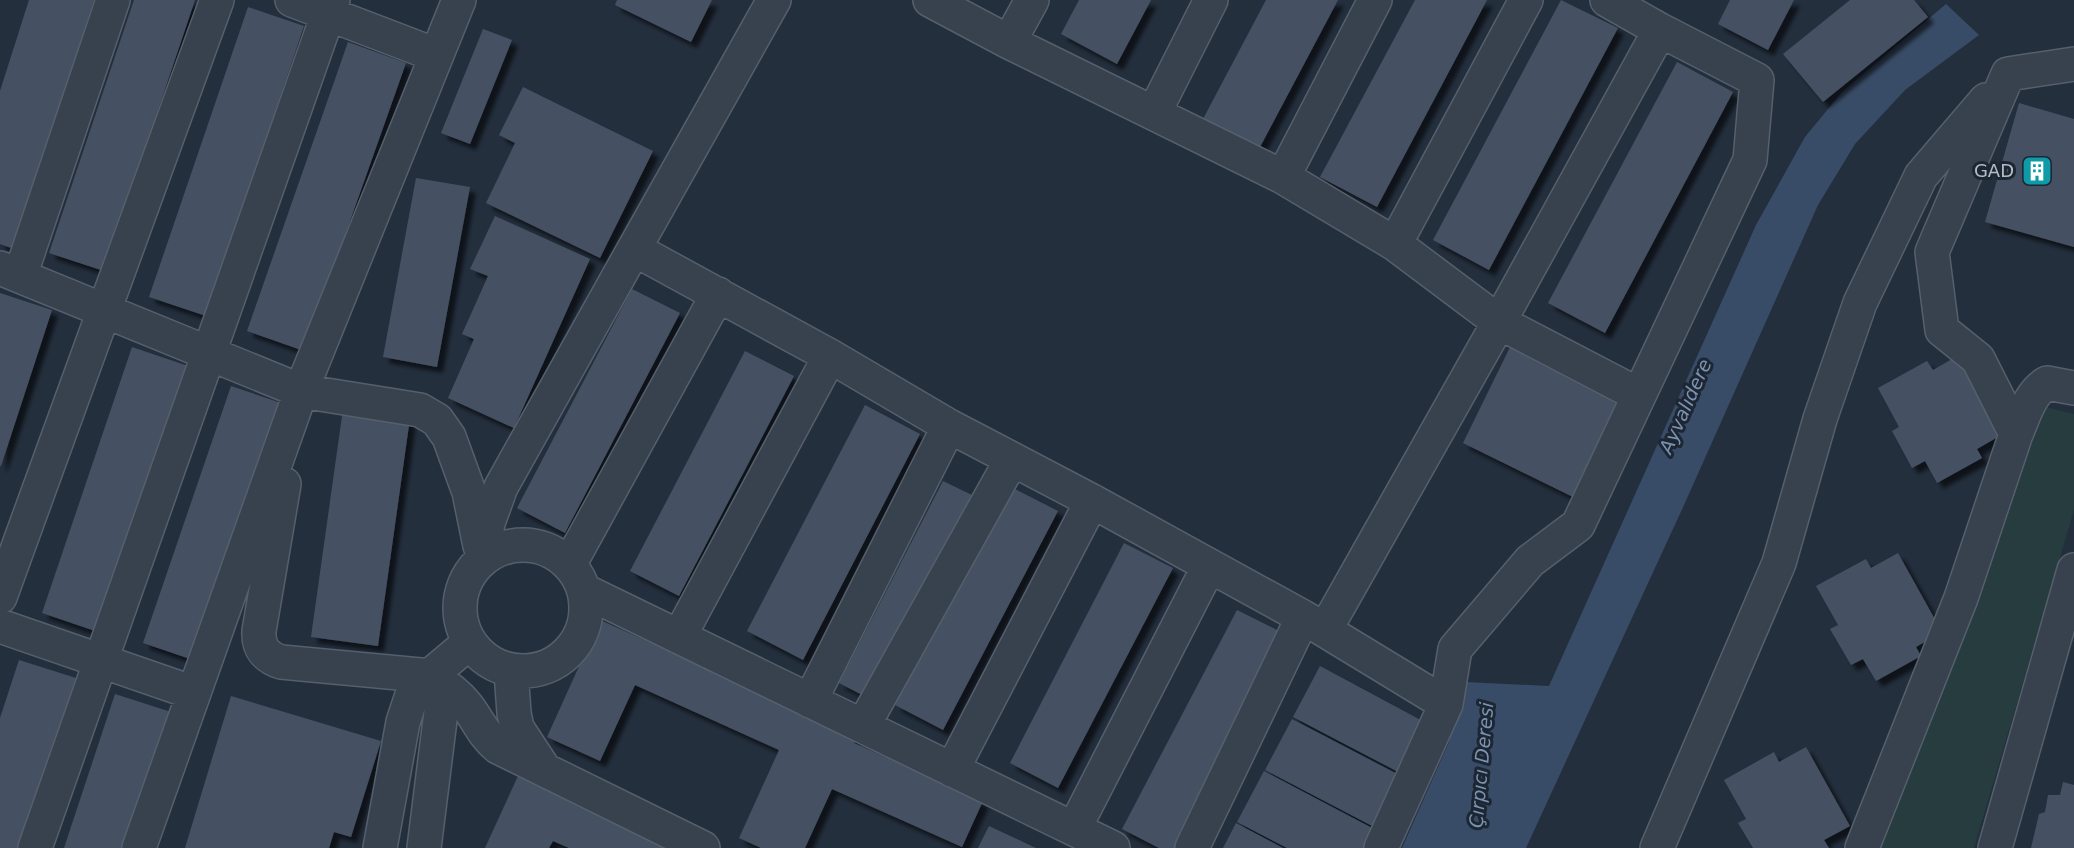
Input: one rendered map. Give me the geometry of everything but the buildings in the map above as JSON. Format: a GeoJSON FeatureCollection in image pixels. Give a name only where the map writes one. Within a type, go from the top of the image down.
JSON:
{"type":"FeatureCollection","features":[{"type":"Feature","properties":{"kind":"lane"},"geometry":{"type":"LineString","coordinates":[[113,0],[10,272],[301,391],[420,410],[437,420],[449,437],[460,462],[482,559]]}},
{"type":"Feature","properties":{"kind":"lane"},"geometry":{"type":"LineString","coordinates":[[2,586],[217,0]]}},
{"type":"Feature","properties":{"kind":"lane"},"geometry":{"type":"LineString","coordinates":[[292,0],[331,7],[436,55]]}},
{"type":"Feature","properties":{"kind":"lane"},"geometry":{"type":"LineString","coordinates":[[139,848],[301,391],[459,0]]}},
{"type":"Feature","properties":{"kind":"lane"},"geometry":{"type":"LineString","coordinates":[[482,559],[488,523],[501,487],[774,0]]}},
{"type":"Feature","properties":{"kind":"lane"},"geometry":{"type":"LineString","coordinates":[[930,0],[1009,42],[1283,177],[1395,244],[1499,322],[1639,396]]}},
{"type":"Feature","properties":{"kind":"lane"},"geometry":{"type":"LineString","coordinates":[[1009,42],[1032,0]]}},
{"type":"Feature","properties":{"kind":"lane"},"geometry":{"type":"LineString","coordinates":[[1154,113],[1211,0]]}},
{"type":"Feature","properties":{"kind":"lane"},"geometry":{"type":"LineString","coordinates":[[1283,177],[1375,0]]}},
{"type":"Feature","properties":{"kind":"lane"},"geometry":{"type":"LineString","coordinates":[[1395,244],[1526,0]]}},
{"type":"Feature","properties":{"kind":"lane"},"geometry":{"type":"LineString","coordinates":[[1381,848],[1446,704],[1455,649],[1531,561],[1578,525],[1750,160],[1757,80],[1607,0]]}},
{"type":"Feature","properties":{"kind":"lane"},"geometry":{"type":"LineString","coordinates":[[35,848],[331,7]]}},
{"type":"Feature","properties":{"kind":"lane"},"geometry":{"type":"LineString","coordinates":[[1192,848],[1314,624],[1499,322],[1660,30]]}},
{"type":"Feature","properties":{"kind":"lane"},"geometry":{"type":"LineString","coordinates":[[1657,848],[1779,563],[1820,419],[1860,303],[1921,176],[2008,74],[2074,64]]}},
{"type":"Feature","properties":{"kind":"lane"},"geometry":{"type":"LineString","coordinates":[[2008,74],[1932,252],[1942,330],[1978,359],[2016,434]]}},
{"type":"Feature","properties":{"kind":"lane"},"geometry":{"type":"LineString","coordinates":[[634,249],[830,356],[949,426],[1092,501],[1314,624],[1446,704]]}},
{"type":"Feature","properties":{"kind":"lane"},"geometry":{"type":"LineString","coordinates":[[577,578],[718,294]]}},
{"type":"Feature","properties":{"kind":"lane"},"geometry":{"type":"LineString","coordinates":[[679,637],[830,356]]}},
{"type":"Feature","properties":{"kind":"lane"},"geometry":{"type":"LineString","coordinates":[[1862,848],[1961,598],[2016,434],[2032,397],[2047,383],[2074,388]]}},
{"type":"Feature","properties":{"kind":"lane"},"geometry":{"type":"LineString","coordinates":[[301,391],[259,631],[260,646],[265,654],[281,662],[431,677],[449,688],[467,706],[486,738],[492,742],[703,848]]}},
{"type":"Feature","properties":{"kind":"lane"},"geometry":{"type":"LineString","coordinates":[[810,701],[949,426]]}},
{"type":"Feature","properties":{"kind":"lane"},"geometry":{"type":"LineString","coordinates":[[863,726],[1012,459]]}},
{"type":"Feature","properties":{"kind":"lane"},"geometry":{"type":"LineString","coordinates":[[952,770],[1092,501]]}},
{"type":"Feature","properties":{"kind":"lane"},"geometry":{"type":"LineString","coordinates":[[520,544],[540,547],[560,556],[577,578],[587,612],[582,633],[570,652],[553,665],[533,672],[510,671],[491,663],[475,650],[464,633],[459,613],[461,593],[469,574],[482,559],[500,548],[520,544]]}},
{"type":"Feature","properties":{"kind":"lane"},"geometry":{"type":"LineString","coordinates":[[1074,829],[1209,566]]}},
{"type":"Feature","properties":{"kind":"lane"},"geometry":{"type":"LineString","coordinates":[[1995,848],[2074,570]]}},
{"type":"Feature","properties":{"kind":"lane"},"geometry":{"type":"LineString","coordinates":[[577,578],[679,637],[1113,848]]}},
{"type":"Feature","properties":{"kind":"lane"},"geometry":{"type":"LineString","coordinates":[[0,626],[194,693]]}},
{"type":"Feature","properties":{"kind":"lane"},"geometry":{"type":"LineString","coordinates":[[380,848],[403,722],[412,695],[419,685],[470,642]]}},
{"type":"Feature","properties":{"kind":"lane"},"geometry":{"type":"LineString","coordinates":[[510,671],[513,713],[517,728],[545,770]]}},
{"type":"Feature","properties":{"kind":"lane"},"geometry":{"type":"LineString","coordinates":[[424,848],[442,704],[440,693],[431,677]]}},
{"type":"Feature","properties":{"kind":"green space"},"geometry":{"type":"Polygon","coordinates":[[[2033,404],[2074,414],[2074,510],[1974,848],[1853,848],[2033,404]]]}},
{"type":"Feature","properties":{"kind":"water"},"geometry":{"type":"Polygon","coordinates":[[[1946,4],[1979,35],[1905,90],[1855,144],[1818,205],[1526,848],[1402,848],[1449,742],[1465,682],[1549,686],[1756,225],[1805,137],[1842,92],[1946,4]]]}},
{"type":"Feature","properties":{"kind":"place","name":"GAD"},"geometry":{"type":"Point","coordinates":[2037,171]}},
{"type":"Feature","properties":{"kind":"water label","name":"Ayvalıdere"},"geometry":{"type":"Point","coordinates":[1685,406]}},
{"type":"Feature","properties":{"kind":"water label","name":"Çırpıcı Deresi"},"geometry":{"type":"Point","coordinates":[1481,765]}}]}
